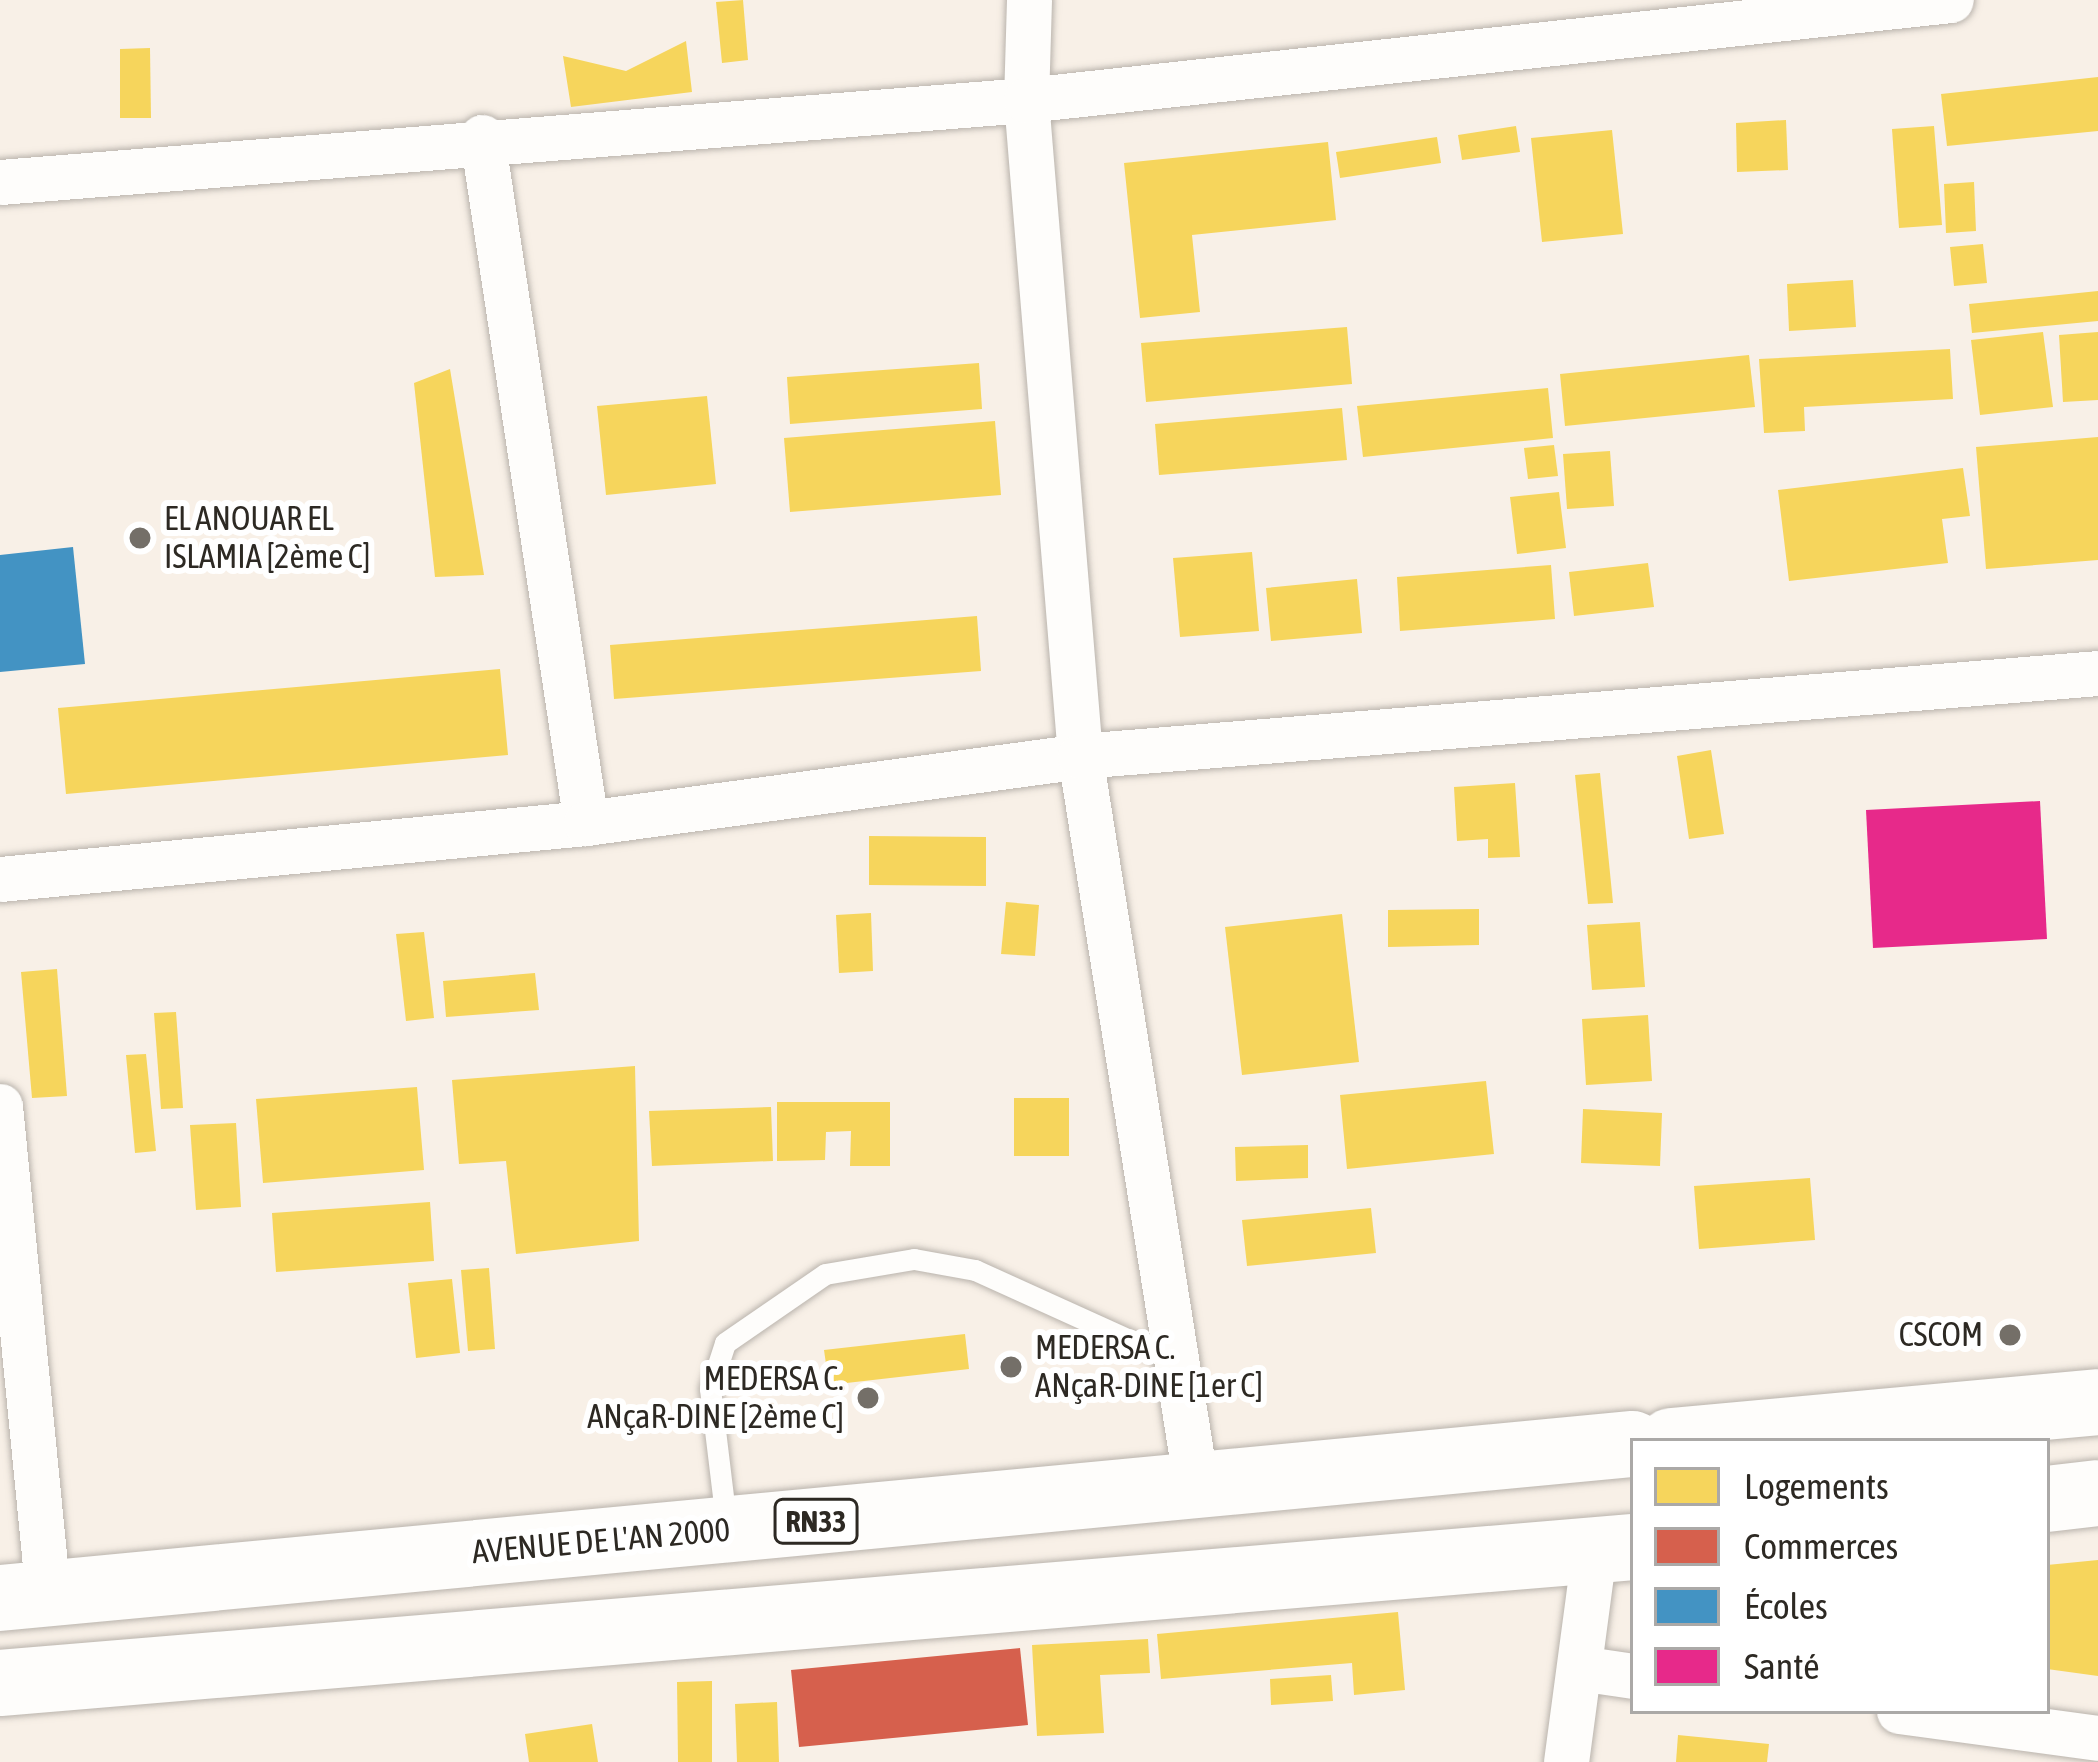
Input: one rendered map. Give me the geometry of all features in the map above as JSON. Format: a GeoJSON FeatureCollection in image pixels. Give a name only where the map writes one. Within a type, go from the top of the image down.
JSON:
{"type":"FeatureCollection","features":[{"type":"Feature","properties":{"kind":"main road"},"geometry":{"type":"LineString","coordinates":[[1704,1438],[2098,1402]]}},
{"type":"Feature","properties":{"kind":"main road","name":"AVENUE DE L'AN 2000"},"geometry":{"type":"LineString","coordinates":[[24,1596],[1630,1444]]}},
{"type":"Feature","properties":{"kind":"main road"},"geometry":{"type":"LineString","coordinates":[[2050,1499],[2098,1493]]}},
{"type":"Feature","properties":{"kind":"main road"},"geometry":{"type":"LineString","coordinates":[[0,1683],[1613,1550]]}},
{"type":"Feature","properties":{"kind":"street"},"geometry":{"type":"LineString","coordinates":[[1029,0],[1026,100],[1080,756],[1196,1484]]}},
{"type":"Feature","properties":{"kind":"street"},"geometry":{"type":"LineString","coordinates":[[0,182],[482,137],[1026,100],[1951,0]]}},
{"type":"Feature","properties":{"kind":"street"},"geometry":{"type":"LineString","coordinates":[[482,137],[586,823]]}},
{"type":"Feature","properties":{"kind":"street"},"geometry":{"type":"LineString","coordinates":[[0,879],[586,823],[1080,756],[2098,673]]}},
{"type":"Feature","properties":{"kind":"street"},"geometry":{"type":"LineString","coordinates":[[0,1106],[24,1596]]}},
{"type":"Feature","properties":{"kind":"street"},"geometry":{"type":"LineString","coordinates":[[1566,1762],[1579,1669],[1613,1550]]}},
{"type":"Feature","properties":{"kind":"street"},"geometry":{"type":"LineString","coordinates":[[1579,1669],[1630,1676]]}},
{"type":"Feature","properties":{"kind":"street"},"geometry":{"type":"LineString","coordinates":[[1921,1714],[2098,1738]]}},
{"type":"Feature","properties":{"kind":"lane"},"geometry":{"type":"LineString","coordinates":[[727,1529],[710,1389],[725,1343],[825,1274],[914,1259],[975,1270],[1176,1361]]}},
{"type":"Feature","properties":{"kind":"building: Logements"},"geometry":{"type":"Polygon","coordinates":[[[743,0],[748,60],[722,63],[716,2],[743,0]]]}},
{"type":"Feature","properties":{"kind":"building: Logements"},"geometry":{"type":"Polygon","coordinates":[[[686,41],[692,92],[571,107],[563,56],[626,71],[686,41]]]}},
{"type":"Feature","properties":{"kind":"building: Logements"},"geometry":{"type":"Polygon","coordinates":[[[150,48],[151,118],[120,118],[120,49],[150,48]]]}},
{"type":"Feature","properties":{"kind":"building: Logements"},"geometry":{"type":"Polygon","coordinates":[[[2098,77],[2098,131],[1947,146],[1941,94],[2098,77]]]}},
{"type":"Feature","properties":{"kind":"building: Logements"},"geometry":{"type":"Polygon","coordinates":[[[1786,120],[1788,170],[1737,172],[1736,123],[1786,120]]]}},
{"type":"Feature","properties":{"kind":"building: Logements"},"geometry":{"type":"Polygon","coordinates":[[[1516,126],[1520,152],[1462,160],[1458,135],[1516,126]]]}},
{"type":"Feature","properties":{"kind":"building: Logements"},"geometry":{"type":"Polygon","coordinates":[[[1934,126],[1942,225],[1899,228],[1892,129],[1934,126]]]}},
{"type":"Feature","properties":{"kind":"building: Logements"},"geometry":{"type":"Polygon","coordinates":[[[1612,130],[1623,234],[1542,242],[1531,138],[1612,130]]]}},
{"type":"Feature","properties":{"kind":"building: Logements"},"geometry":{"type":"Polygon","coordinates":[[[1437,137],[1441,163],[1340,178],[1336,152],[1437,137]]]}},
{"type":"Feature","properties":{"kind":"building: Logements"},"geometry":{"type":"Polygon","coordinates":[[[1328,142],[1336,220],[1192,235],[1200,312],[1140,318],[1124,163],[1328,142]]]}},
{"type":"Feature","properties":{"kind":"building: Logements"},"geometry":{"type":"Polygon","coordinates":[[[1974,182],[1976,231],[1946,233],[1944,184],[1974,182]]]}},
{"type":"Feature","properties":{"kind":"building: Logements"},"geometry":{"type":"Polygon","coordinates":[[[1983,244],[1987,283],[1954,286],[1950,247],[1983,244]]]}},
{"type":"Feature","properties":{"kind":"building: Logements"},"geometry":{"type":"Polygon","coordinates":[[[1853,280],[1856,327],[1789,331],[1787,284],[1853,280]]]}},
{"type":"Feature","properties":{"kind":"building: Logements"},"geometry":{"type":"Polygon","coordinates":[[[2098,291],[2098,321],[1972,333],[1969,304],[2098,291]]]}},
{"type":"Feature","properties":{"kind":"building: Logements"},"geometry":{"type":"Polygon","coordinates":[[[1347,327],[1352,384],[1146,402],[1141,343],[1347,327]]]}},
{"type":"Feature","properties":{"kind":"building: Logements"},"geometry":{"type":"Polygon","coordinates":[[[2043,332],[2053,407],[1980,415],[1971,340],[2043,332]]]}},
{"type":"Feature","properties":{"kind":"building: Logements"},"geometry":{"type":"Polygon","coordinates":[[[2098,332],[2098,400],[2063,402],[2059,335],[2098,332]]]}},
{"type":"Feature","properties":{"kind":"building: Logements"},"geometry":{"type":"Polygon","coordinates":[[[1950,349],[1953,399],[1804,407],[1805,431],[1764,433],[1759,359],[1950,349]]]}},
{"type":"Feature","properties":{"kind":"building: Logements"},"geometry":{"type":"Polygon","coordinates":[[[1749,355],[1755,407],[1565,426],[1560,374],[1749,355]]]}},
{"type":"Feature","properties":{"kind":"building: Logements"},"geometry":{"type":"Polygon","coordinates":[[[979,363],[982,409],[790,424],[787,377],[979,363]]]}},
{"type":"Feature","properties":{"kind":"building: Logements"},"geometry":{"type":"Polygon","coordinates":[[[450,369],[484,575],[435,577],[414,383],[450,369]]]}},
{"type":"Feature","properties":{"kind":"building: Logements"},"geometry":{"type":"Polygon","coordinates":[[[1548,388],[1553,438],[1363,457],[1357,406],[1548,388]]]}},
{"type":"Feature","properties":{"kind":"building: Logements"},"geometry":{"type":"Polygon","coordinates":[[[707,396],[716,484],[606,495],[597,406],[707,396]]]}},
{"type":"Feature","properties":{"kind":"building: Logements"},"geometry":{"type":"Polygon","coordinates":[[[1342,408],[1347,460],[1159,475],[1155,424],[1342,408]]]}},
{"type":"Feature","properties":{"kind":"building: Logements"},"geometry":{"type":"Polygon","coordinates":[[[995,421],[1001,495],[790,512],[784,438],[995,421]]]}},
{"type":"Feature","properties":{"kind":"building: Logements"},"geometry":{"type":"Polygon","coordinates":[[[2098,437],[2098,560],[1986,569],[1976,447],[2098,437]]]}},
{"type":"Feature","properties":{"kind":"building: Logements"},"geometry":{"type":"Polygon","coordinates":[[[1554,445],[1558,476],[1528,479],[1524,448],[1554,445]]]}},
{"type":"Feature","properties":{"kind":"building: Logements"},"geometry":{"type":"Polygon","coordinates":[[[1610,451],[1614,506],[1567,509],[1563,454],[1610,451]]]}},
{"type":"Feature","properties":{"kind":"building: Logements"},"geometry":{"type":"Polygon","coordinates":[[[1963,468],[1970,516],[1942,519],[1948,563],[1789,581],[1778,490],[1963,468]]]}},
{"type":"Feature","properties":{"kind":"building: Logements"},"geometry":{"type":"Polygon","coordinates":[[[1559,492],[1566,548],[1517,554],[1510,497],[1559,492]]]}},
{"type":"Feature","properties":{"kind":"building: Logements"},"geometry":{"type":"Polygon","coordinates":[[[1252,552],[1259,631],[1180,637],[1173,558],[1252,552]]]}},
{"type":"Feature","properties":{"kind":"building: Logements"},"geometry":{"type":"Polygon","coordinates":[[[1648,563],[1654,607],[1574,616],[1569,572],[1648,563]]]}},
{"type":"Feature","properties":{"kind":"building: Logements"},"geometry":{"type":"Polygon","coordinates":[[[1551,565],[1555,619],[1400,631],[1397,577],[1551,565]]]}},
{"type":"Feature","properties":{"kind":"building: Logements"},"geometry":{"type":"Polygon","coordinates":[[[1357,579],[1362,633],[1271,641],[1266,588],[1357,579]]]}},
{"type":"Feature","properties":{"kind":"building: Logements"},"geometry":{"type":"Polygon","coordinates":[[[977,616],[981,671],[614,699],[610,645],[977,616]]]}},
{"type":"Feature","properties":{"kind":"building: Logements"},"geometry":{"type":"Polygon","coordinates":[[[500,669],[508,755],[66,794],[58,708],[500,669]]]}},
{"type":"Feature","properties":{"kind":"building: Logements"},"geometry":{"type":"Polygon","coordinates":[[[1711,750],[1724,834],[1689,839],[1677,756],[1711,750]]]}},
{"type":"Feature","properties":{"kind":"building: Logements"},"geometry":{"type":"Polygon","coordinates":[[[1600,773],[1613,903],[1588,904],[1575,775],[1600,773]]]}},
{"type":"Feature","properties":{"kind":"building: Logements"},"geometry":{"type":"Polygon","coordinates":[[[1515,783],[1520,857],[1488,858],[1488,839],[1457,841],[1454,787],[1515,783]]]}},
{"type":"Feature","properties":{"kind":"building: Logements"},"geometry":{"type":"Polygon","coordinates":[[[869,836],[986,837],[986,886],[869,885],[869,836]]]}},
{"type":"Feature","properties":{"kind":"building: Logements"},"geometry":{"type":"Polygon","coordinates":[[[1006,902],[1039,905],[1035,956],[1001,954],[1006,902]]]}},
{"type":"Feature","properties":{"kind":"building: Logements"},"geometry":{"type":"Polygon","coordinates":[[[1479,909],[1479,945],[1388,947],[1388,910],[1479,909]]]}},
{"type":"Feature","properties":{"kind":"building: Logements"},"geometry":{"type":"Polygon","coordinates":[[[871,913],[873,971],[839,973],[836,915],[871,913]]]}},
{"type":"Feature","properties":{"kind":"building: Logements"},"geometry":{"type":"Polygon","coordinates":[[[1342,914],[1359,1062],[1242,1075],[1225,927],[1342,914]]]}},
{"type":"Feature","properties":{"kind":"building: Logements"},"geometry":{"type":"Polygon","coordinates":[[[1640,922],[1645,987],[1592,990],[1587,925],[1640,922]]]}},
{"type":"Feature","properties":{"kind":"building: Logements"},"geometry":{"type":"Polygon","coordinates":[[[424,932],[434,1018],[406,1021],[396,934],[424,932]]]}},
{"type":"Feature","properties":{"kind":"building: Logements"},"geometry":{"type":"Polygon","coordinates":[[[57,969],[67,1096],[32,1098],[21,972],[57,969]]]}},
{"type":"Feature","properties":{"kind":"building: Logements"},"geometry":{"type":"Polygon","coordinates":[[[535,973],[539,1010],[446,1017],[443,981],[535,973]]]}},
{"type":"Feature","properties":{"kind":"building: Logements"},"geometry":{"type":"Polygon","coordinates":[[[176,1012],[183,1108],[161,1109],[154,1013],[176,1012]]]}},
{"type":"Feature","properties":{"kind":"building: Logements"},"geometry":{"type":"Polygon","coordinates":[[[1648,1015],[1652,1081],[1586,1085],[1582,1019],[1648,1015]]]}},
{"type":"Feature","properties":{"kind":"building: Logements"},"geometry":{"type":"Polygon","coordinates":[[[146,1054],[156,1151],[135,1153],[126,1055],[146,1054]]]}},
{"type":"Feature","properties":{"kind":"building: Logements"},"geometry":{"type":"Polygon","coordinates":[[[635,1066],[639,1241],[516,1254],[506,1161],[459,1164],[452,1080],[635,1066]]]}},
{"type":"Feature","properties":{"kind":"building: Logements"},"geometry":{"type":"Polygon","coordinates":[[[1486,1081],[1494,1154],[1347,1169],[1340,1095],[1486,1081]]]}},
{"type":"Feature","properties":{"kind":"building: Logements"},"geometry":{"type":"Polygon","coordinates":[[[417,1087],[424,1170],[263,1183],[256,1099],[417,1087]]]}},
{"type":"Feature","properties":{"kind":"building: Logements"},"geometry":{"type":"Polygon","coordinates":[[[1014,1098],[1069,1098],[1069,1156],[1014,1156],[1014,1098]]]}},
{"type":"Feature","properties":{"kind":"building: Logements"},"geometry":{"type":"Polygon","coordinates":[[[777,1102],[890,1102],[890,1166],[850,1166],[851,1131],[826,1132],[825,1160],[777,1161],[777,1102]]]}},
{"type":"Feature","properties":{"kind":"building: Logements"},"geometry":{"type":"Polygon","coordinates":[[[771,1107],[773,1161],[652,1166],[649,1111],[771,1107]]]}},
{"type":"Feature","properties":{"kind":"building: Logements"},"geometry":{"type":"Polygon","coordinates":[[[1583,1109],[1662,1113],[1660,1166],[1581,1163],[1583,1109]]]}},
{"type":"Feature","properties":{"kind":"building: Logements"},"geometry":{"type":"Polygon","coordinates":[[[236,1123],[241,1207],[196,1210],[190,1125],[236,1123]]]}},
{"type":"Feature","properties":{"kind":"building: Logements"},"geometry":{"type":"Polygon","coordinates":[[[1308,1145],[1308,1178],[1236,1181],[1235,1147],[1308,1145]]]}},
{"type":"Feature","properties":{"kind":"building: Logements"},"geometry":{"type":"Polygon","coordinates":[[[1810,1178],[1815,1240],[1699,1249],[1694,1186],[1810,1178]]]}},
{"type":"Feature","properties":{"kind":"building: Logements"},"geometry":{"type":"Polygon","coordinates":[[[430,1202],[434,1261],[276,1272],[272,1213],[430,1202]]]}},
{"type":"Feature","properties":{"kind":"building: Logements"},"geometry":{"type":"Polygon","coordinates":[[[1371,1208],[1376,1253],[1247,1266],[1242,1220],[1371,1208]]]}},
{"type":"Feature","properties":{"kind":"building: Logements"},"geometry":{"type":"Polygon","coordinates":[[[489,1268],[495,1349],[468,1351],[461,1270],[489,1268]]]}},
{"type":"Feature","properties":{"kind":"building: Logements"},"geometry":{"type":"Polygon","coordinates":[[[452,1279],[460,1353],[416,1358],[408,1283],[452,1279]]]}},
{"type":"Feature","properties":{"kind":"building: Logements"},"geometry":{"type":"Polygon","coordinates":[[[965,1334],[969,1369],[829,1385],[824,1350],[965,1334]]]}},
{"type":"Feature","properties":{"kind":"building: Logements"},"geometry":{"type":"Polygon","coordinates":[[[2098,1560],[2098,1676],[2050,1669],[2050,1565],[2098,1560]]]}},
{"type":"Feature","properties":{"kind":"building: Logements"},"geometry":{"type":"Polygon","coordinates":[[[1398,1612],[1405,1690],[1354,1695],[1352,1663],[1161,1679],[1157,1634],[1398,1612]]]}},
{"type":"Feature","properties":{"kind":"building: Logements"},"geometry":{"type":"Polygon","coordinates":[[[1148,1639],[1150,1673],[1100,1675],[1104,1733],[1037,1736],[1032,1645],[1148,1639]]]}},
{"type":"Feature","properties":{"kind":"building: Logements"},"geometry":{"type":"Polygon","coordinates":[[[1331,1675],[1333,1701],[1271,1705],[1270,1679],[1331,1675]]]}},
{"type":"Feature","properties":{"kind":"building: Logements"},"geometry":{"type":"Polygon","coordinates":[[[712,1681],[712,1762],[678,1762],[677,1682],[712,1681]]]}},
{"type":"Feature","properties":{"kind":"building: Logements"},"geometry":{"type":"Polygon","coordinates":[[[777,1702],[779,1762],[737,1762],[735,1704],[777,1702]]]}},
{"type":"Feature","properties":{"kind":"building: Logements"},"geometry":{"type":"Polygon","coordinates":[[[592,1724],[598,1762],[529,1762],[525,1734],[592,1724]]]}},
{"type":"Feature","properties":{"kind":"building: Logements"},"geometry":{"type":"Polygon","coordinates":[[[1678,1735],[1769,1744],[1767,1762],[1676,1762],[1678,1735]]]}},
{"type":"Feature","properties":{"kind":"building: Commerces"},"geometry":{"type":"Polygon","coordinates":[[[1020,1648],[1028,1725],[799,1747],[791,1670],[1020,1648]]]}},
{"type":"Feature","properties":{"kind":"building: Écoles"},"geometry":{"type":"Polygon","coordinates":[[[73,547],[85,664],[0,672],[0,555],[73,547]]]}},
{"type":"Feature","properties":{"kind":"building: Santé"},"geometry":{"type":"Polygon","coordinates":[[[2040,801],[2047,939],[1873,948],[1866,810],[2040,801]]]}},
{"type":"Feature","properties":{"kind":"place","name":"EL ANOUAR EL ISLAMIA [2ème C]"},"geometry":{"type":"Point","coordinates":[140,538]}},
{"type":"Feature","properties":{"kind":"place","name":"CSCOM"},"geometry":{"type":"Point","coordinates":[2010,1335]}},
{"type":"Feature","properties":{"kind":"place","name":"MEDERSA C. ANçaR-DINE [1er C]"},"geometry":{"type":"Point","coordinates":[1011,1367]}},
{"type":"Feature","properties":{"kind":"place","name":"MEDERSA C. ANçaR-DINE [2ème C]"},"geometry":{"type":"Point","coordinates":[868,1398]}}]}
